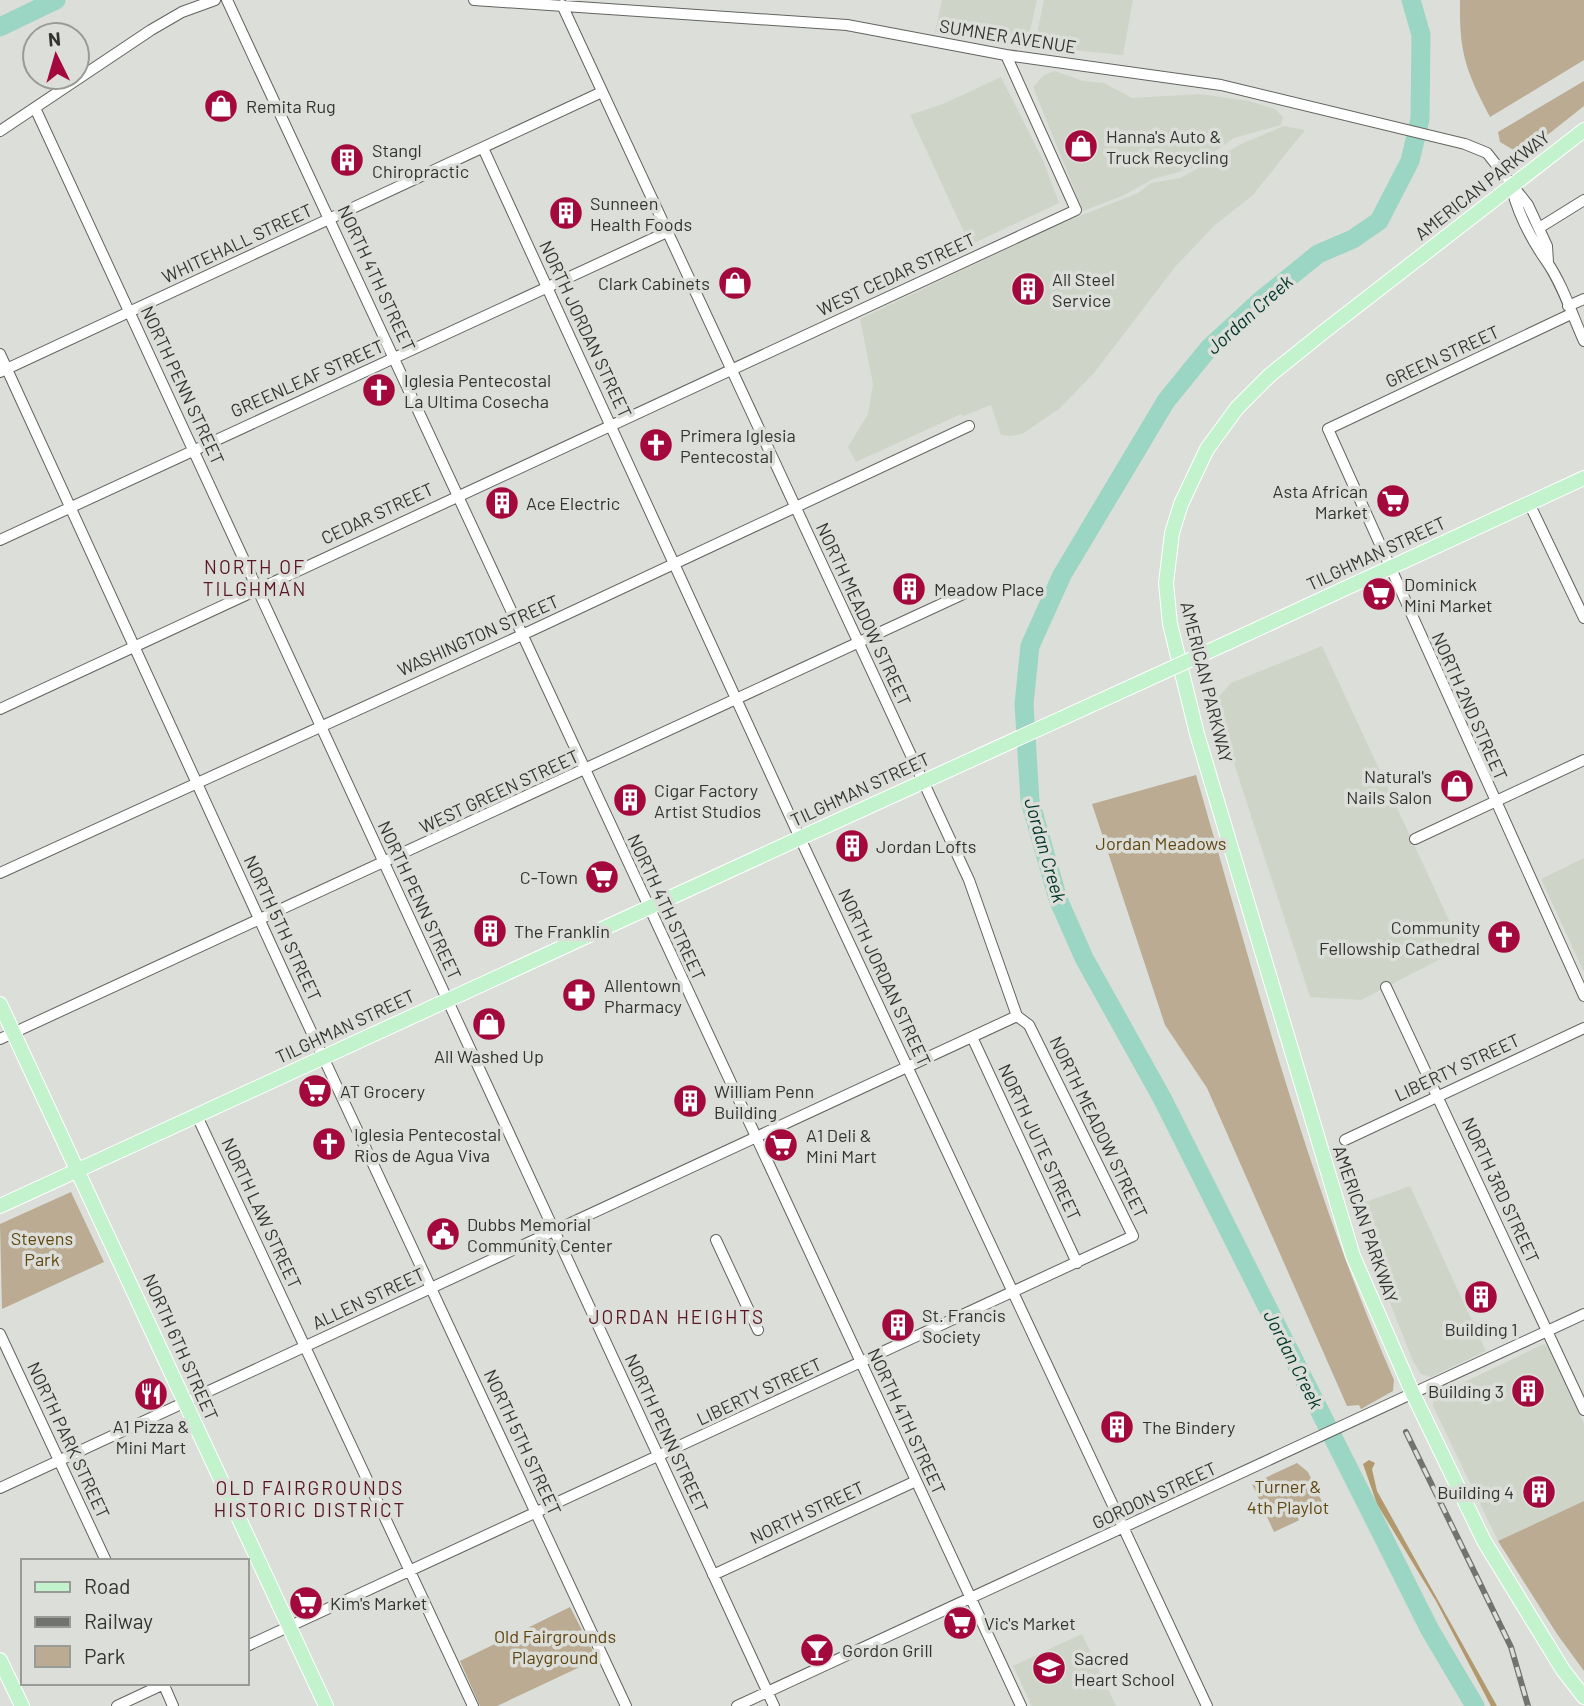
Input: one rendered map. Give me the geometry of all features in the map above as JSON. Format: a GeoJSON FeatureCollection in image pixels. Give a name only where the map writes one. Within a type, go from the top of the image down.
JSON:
{"type":"FeatureCollection","features":[{"type":"Feature","properties":{"kind":"main road","name":"AMERICAN PARKWAY"},"geometry":{"type":"LineString","coordinates":[[1584,130],[1326,330],[1270,375],[1237,408],[1207,449],[1192,476],[1181,504],[1167,563],[1167,606],[1183,682],[1353,1255],[1413,1394],[1484,1542],[1534,1624],[1584,1697]]}},
{"type":"Feature","properties":{"kind":"main road","name":"TILGHMAN STREET"},"geometry":{"type":"LineString","coordinates":[[0,1206],[1584,478]]}},
{"type":"Feature","properties":{"kind":"main road","name":"NORTH 6TH STREET"},"geometry":{"type":"LineString","coordinates":[[0,1004],[7,1036],[79,1169],[326,1706]]}},
{"type":"Feature","properties":{"kind":"main road"},"geometry":{"type":"LineString","coordinates":[[0,1660],[22,1706]]}},
{"type":"Feature","properties":{"kind":"street"},"geometry":{"type":"LineString","coordinates":[[0,131],[160,24],[215,0]]}},
{"type":"Feature","properties":{"kind":"street","name":"NORTH 4TH STREET"},"geometry":{"type":"LineString","coordinates":[[227,0],[1021,1706]]}},
{"type":"Feature","properties":{"kind":"street","name":"SUMNER AVENUE"},"geometry":{"type":"LineString","coordinates":[[474,0],[814,21],[1006,55],[1220,85],[1451,141],[1487,153],[1511,187]]}},
{"type":"Feature","properties":{"kind":"street","name":"NORTH MEADOW STREET"},"geometry":{"type":"LineString","coordinates":[[562,5],[969,880],[1017,1016],[1030,1025],[1133,1236]]}},
{"type":"Feature","properties":{"kind":"street","name":"WEST CEDAR STREET"},"geometry":{"type":"LineString","coordinates":[[731,370],[1076,211],[1006,55]]}},
{"type":"Feature","properties":{"kind":"street","name":"WHITEHALL STREET"},"geometry":{"type":"LineString","coordinates":[[4,370],[603,92]]}},
{"type":"Feature","properties":{"kind":"street","name":"NORTH PENN STREET"},"geometry":{"type":"LineString","coordinates":[[35,108],[774,1706]]}},
{"type":"Feature","properties":{"kind":"street","name":"NORTH JORDAN STREET"},"geometry":{"type":"LineString","coordinates":[[483,148],[800,838],[1207,1706]]}},
{"type":"Feature","properties":{"kind":"street"},"geometry":{"type":"LineString","coordinates":[[1511,187],[1528,205],[1547,246],[1548,262]]}},
{"type":"Feature","properties":{"kind":"street"},"geometry":{"type":"LineString","coordinates":[[1511,187],[1518,212],[1537,251],[1548,262],[1584,341]]}},
{"type":"Feature","properties":{"kind":"street"},"geometry":{"type":"LineString","coordinates":[[1539,228],[1584,200]]}},
{"type":"Feature","properties":{"kind":"street","name":"GREENLEAF STREET"},"geometry":{"type":"LineString","coordinates":[[0,540],[667,232]]}},
{"type":"Feature","properties":{"kind":"street","name":"GREEN STREET"},"geometry":{"type":"LineString","coordinates":[[1328,429],[1570,310],[1584,299]]}},
{"type":"Feature","properties":{"kind":"street","name":"NORTH 5TH STREET"},"geometry":{"type":"LineString","coordinates":[[0,354],[4,370],[626,1706]]}},
{"type":"Feature","properties":{"kind":"street","name":"CEDAR STREET"},"geometry":{"type":"LineString","coordinates":[[0,709],[731,370]]}},
{"type":"Feature","properties":{"kind":"street","name":"WASHINGTON STREET"},"geometry":{"type":"LineString","coordinates":[[0,873],[522,635],[969,426]]}},
{"type":"Feature","properties":{"kind":"street","name":"NORTH 2ND STREET"},"geometry":{"type":"LineString","coordinates":[[1328,429],[1494,802],[1584,996]]}},
{"type":"Feature","properties":{"kind":"street"},"geometry":{"type":"LineString","coordinates":[[1529,503],[1584,618]]}},
{"type":"Feature","properties":{"kind":"street","name":"WEST GREEN STREET"},"geometry":{"type":"LineString","coordinates":[[7,1036],[974,589]]}},
{"type":"Feature","properties":{"kind":"street"},"geometry":{"type":"LineString","coordinates":[[1415,839],[1584,760]]}},
{"type":"Feature","properties":{"kind":"street","name":"NORTH 3RD STREET"},"geometry":{"type":"LineString","coordinates":[[1386,987],[1549,1330],[1584,1410]]}},
{"type":"Feature","properties":{"kind":"street","name":"ALLEN STREET"},"geometry":{"type":"LineString","coordinates":[[0,1488],[1017,1016]]}},
{"type":"Feature","properties":{"kind":"street","name":"LIBERTY STREET"},"geometry":{"type":"LineString","coordinates":[[1345,1140],[1584,1028]]}},
{"type":"Feature","properties":{"kind":"street","name":"NORTH JUTE STREET"},"geometry":{"type":"LineString","coordinates":[[972,1037],[1077,1262]]}},
{"type":"Feature","properties":{"kind":"street","name":"NORTH LAW STREET"},"geometry":{"type":"LineString","coordinates":[[197,1115],[473,1706]]}},
{"type":"Feature","properties":{"kind":"street","name":"LIBERTY STREET"},"geometry":{"type":"LineString","coordinates":[[248,1646],[1133,1236]]}},
{"type":"Feature","properties":{"kind":"street"},"geometry":{"type":"LineString","coordinates":[[716,1240],[758,1330]]}},
{"type":"Feature","properties":{"kind":"street","name":"GORDON STREET"},"geometry":{"type":"LineString","coordinates":[[737,1706],[1584,1314]]}},
{"type":"Feature","properties":{"kind":"street","name":"NORTH PARK STREET"},"geometry":{"type":"LineString","coordinates":[[0,1334],[105,1559]]}},
{"type":"Feature","properties":{"kind":"street","name":"NORTH STREET"},"geometry":{"type":"LineString","coordinates":[[713,1575],[916,1481]]}},
{"type":"Feature","properties":{"kind":"street"},"geometry":{"type":"LineString","coordinates":[[117,1706],[162,1685]]}},
{"type":"Feature","properties":{"kind":"street"},"geometry":{"type":"LineString","coordinates":[[164,1685],[173,1706]]}},
{"type":"Feature","properties":{"kind":"shaded area"},"geometry":{"type":"Polygon","coordinates":[[[942,0],[1037,0],[1028,41],[958,27],[954,35],[935,32],[942,0]]]}},
{"type":"Feature","properties":{"kind":"shaded area"},"geometry":{"type":"Polygon","coordinates":[[[1044,0],[1133,0],[1123,55],[1062,49],[1035,43],[1044,0]]]}},
{"type":"Feature","properties":{"kind":"shaded area"},"geometry":{"type":"Polygon","coordinates":[[[1055,71],[1083,81],[1104,83],[1132,98],[1200,94],[1249,101],[1275,109],[1283,117],[1281,125],[1234,138],[1190,169],[1153,179],[1122,196],[1083,211],[1033,87],[1044,75],[1055,71]]]}},
{"type":"Feature","properties":{"kind":"shaded area"},"geometry":{"type":"Polygon","coordinates":[[[1001,77],[1043,160],[1059,203],[970,245],[910,115],[943,104],[1001,77]]]}},
{"type":"Feature","properties":{"kind":"shaded area"},"geometry":{"type":"Polygon","coordinates":[[[1284,126],[1305,130],[1253,195],[1215,225],[1175,267],[1094,373],[1059,409],[1022,434],[1011,436],[1001,435],[991,405],[963,416],[961,414],[856,462],[848,447],[868,414],[873,384],[860,319],[1057,225],[1138,193],[1151,183],[1180,178],[1241,144],[1284,126]]]}},
{"type":"Feature","properties":{"kind":"shaded area"},"geometry":{"type":"Polygon","coordinates":[[[1322,646],[1462,948],[1361,1000],[1310,997],[1214,702],[1231,683],[1322,646]]]}},
{"type":"Feature","properties":{"kind":"shaded area"},"geometry":{"type":"Polygon","coordinates":[[[1584,858],[1584,972],[1541,879],[1584,858]]]}},
{"type":"Feature","properties":{"kind":"shaded area"},"geometry":{"type":"Polygon","coordinates":[[[1410,1186],[1486,1351],[1431,1377],[1421,1374],[1413,1361],[1352,1207],[1410,1186]]]}},
{"type":"Feature","properties":{"kind":"shaded area"},"geometry":{"type":"Polygon","coordinates":[[[1544,1344],[1548,1347],[1584,1424],[1584,1501],[1498,1541],[1433,1406],[1433,1397],[1544,1344]]]}},
{"type":"Feature","properties":{"kind":"shaded area"},"geometry":{"type":"Polygon","coordinates":[[[1369,1460],[1375,1463],[1372,1469],[1377,1491],[1497,1706],[1491,1706],[1436,1601],[1377,1504],[1363,1464],[1369,1460]]]}},
{"type":"Feature","properties":{"kind":"shaded area"},"geometry":{"type":"Polygon","coordinates":[[[1082,1634],[1116,1706],[1032,1706],[1013,1666],[1082,1634]]]}},
{"type":"Feature","properties":{"kind":"green space"},"geometry":{"type":"Polygon","coordinates":[[[1460,0],[1584,0],[1584,60],[1490,117],[1466,61],[1461,34],[1460,0]]]}},
{"type":"Feature","properties":{"kind":"green space"},"geometry":{"type":"Polygon","coordinates":[[[1584,81],[1584,106],[1522,155],[1500,142],[1498,132],[1584,81]]]}},
{"type":"Feature","properties":{"kind":"green space","name":"Jordan Meadows"},"geometry":{"type":"Polygon","coordinates":[[[1196,775],[1285,1081],[1336,1232],[1394,1380],[1393,1391],[1361,1409],[1359,1405],[1347,1406],[1207,1088],[1165,1025],[1092,804],[1196,775]]]}},
{"type":"Feature","properties":{"kind":"green space","name":"Stevens Park"},"geometry":{"type":"Polygon","coordinates":[[[71,1192],[104,1262],[2,1309],[0,1224],[71,1192]]]}},
{"type":"Feature","properties":{"kind":"green space","name":"Turner & 4th Playlot"},"geometry":{"type":"Polygon","coordinates":[[[1297,1463],[1308,1472],[1325,1508],[1274,1532],[1252,1484],[1297,1463]]]}},
{"type":"Feature","properties":{"kind":"green space"},"geometry":{"type":"Polygon","coordinates":[[[1584,1501],[1584,1671],[1557,1634],[1498,1541],[1584,1501]]]}},
{"type":"Feature","properties":{"kind":"green space","name":"Old Fairgrounds Playground"},"geometry":{"type":"Polygon","coordinates":[[[570,1607],[597,1659],[497,1706],[480,1706],[460,1661],[570,1607]]]}},
{"type":"Feature","properties":{"kind":"waterway","name":"Jordan Creek"},"geometry":{"type":"LineString","coordinates":[[0,27],[56,0]]}},
{"type":"Feature","properties":{"kind":"waterway","name":"Jordan Creek"},"geometry":{"type":"LineString","coordinates":[[1411,0],[1421,35],[1420,119],[1410,161],[1379,221],[1353,239],[1318,254],[1260,301],[1209,348],[1166,401],[1062,575],[1030,646],[1024,704],[1030,801],[1058,899],[1084,958],[1162,1098],[1430,1630],[1475,1706]]}},
{"type":"Feature","properties":{"kind":"railway"},"geometry":{"type":"LineString","coordinates":[[1406,1432],[1511,1647],[1528,1706]]}},
{"type":"Feature","properties":{"kind":"place","name":"Remita Rug"},"geometry":{"type":"Point","coordinates":[221,106]}},
{"type":"Feature","properties":{"kind":"place","name":"Hanna's Auto & Truck Recycling"},"geometry":{"type":"Point","coordinates":[1081,146]}},
{"type":"Feature","properties":{"kind":"place","name":"Stangl Chiropractic"},"geometry":{"type":"Point","coordinates":[347,160]}},
{"type":"Feature","properties":{"kind":"place","name":"Sunneen Health Foods"},"geometry":{"type":"Point","coordinates":[566,213]}},
{"type":"Feature","properties":{"kind":"place","name":"Clark Cabinets"},"geometry":{"type":"Point","coordinates":[735,283]}},
{"type":"Feature","properties":{"kind":"place","name":"All Steel Service"},"geometry":{"type":"Point","coordinates":[1028,289]}},
{"type":"Feature","properties":{"kind":"place","name":"Iglesia Pentecostal La Ultima Cosecha"},"geometry":{"type":"Point","coordinates":[379,390]}},
{"type":"Feature","properties":{"kind":"place","name":"Primera Iglesia Pentecostal"},"geometry":{"type":"Point","coordinates":[656,445]}},
{"type":"Feature","properties":{"kind":"place","name":"Asta African Market"},"geometry":{"type":"Point","coordinates":[1393,501]}},
{"type":"Feature","properties":{"kind":"place","name":"Ace Electric"},"geometry":{"type":"Point","coordinates":[502,503]}},
{"type":"Feature","properties":{"kind":"place","name":"Meadow Place"},"geometry":{"type":"Point","coordinates":[909,589]}},
{"type":"Feature","properties":{"kind":"place","name":"Dominick Mini Market"},"geometry":{"type":"Point","coordinates":[1379,594]}},
{"type":"Feature","properties":{"kind":"place","name":"Natural's Nails Salon"},"geometry":{"type":"Point","coordinates":[1457,786]}},
{"type":"Feature","properties":{"kind":"place","name":"Cigar Factory Artist Studios"},"geometry":{"type":"Point","coordinates":[630,800]}},
{"type":"Feature","properties":{"kind":"place","name":"Jordan Lofts"},"geometry":{"type":"Point","coordinates":[852,846]}},
{"type":"Feature","properties":{"kind":"place","name":"C-Town"},"geometry":{"type":"Point","coordinates":[602,877]}},
{"type":"Feature","properties":{"kind":"place","name":"The Franklin"},"geometry":{"type":"Point","coordinates":[490,931]}},
{"type":"Feature","properties":{"kind":"place","name":"Community Fellowship Cathedral"},"geometry":{"type":"Point","coordinates":[1504,937]}},
{"type":"Feature","properties":{"kind":"place","name":"Allentown Pharmacy"},"geometry":{"type":"Point","coordinates":[579,995]}},
{"type":"Feature","properties":{"kind":"place","name":"All Washed Up"},"geometry":{"type":"Point","coordinates":[489,1024]}},
{"type":"Feature","properties":{"kind":"place","name":"AT Grocery"},"geometry":{"type":"Point","coordinates":[315,1091]}},
{"type":"Feature","properties":{"kind":"place","name":"William Penn Building"},"geometry":{"type":"Point","coordinates":[690,1101]}},
{"type":"Feature","properties":{"kind":"place","name":"Iglesia Pentecostal Rios de Agua Viva"},"geometry":{"type":"Point","coordinates":[329,1144]}},
{"type":"Feature","properties":{"kind":"place","name":"A1 Deli & Mini Mart"},"geometry":{"type":"Point","coordinates":[781,1145]}},
{"type":"Feature","properties":{"kind":"place","name":"Dubbs Memorial Community Center"},"geometry":{"type":"Point","coordinates":[443,1234]}},
{"type":"Feature","properties":{"kind":"place","name":"Building 1"},"geometry":{"type":"Point","coordinates":[1481,1297]}},
{"type":"Feature","properties":{"kind":"place","name":"St. Francis Society"},"geometry":{"type":"Point","coordinates":[898,1325]}},
{"type":"Feature","properties":{"kind":"place","name":"Building 3"},"geometry":{"type":"Point","coordinates":[1528,1391]}},
{"type":"Feature","properties":{"kind":"place","name":"A1 Pizza & Mini Mart"},"geometry":{"type":"Point","coordinates":[151,1394]}},
{"type":"Feature","properties":{"kind":"place","name":"The Bindery"},"geometry":{"type":"Point","coordinates":[1117,1427]}},
{"type":"Feature","properties":{"kind":"place","name":"Building 4"},"geometry":{"type":"Point","coordinates":[1539,1492]}},
{"type":"Feature","properties":{"kind":"place","name":"Kim's Market"},"geometry":{"type":"Point","coordinates":[306,1603]}},
{"type":"Feature","properties":{"kind":"place","name":"Vic's Market"},"geometry":{"type":"Point","coordinates":[960,1623]}},
{"type":"Feature","properties":{"kind":"place","name":"Gordon Grill"},"geometry":{"type":"Point","coordinates":[817,1650]}},
{"type":"Feature","properties":{"kind":"place","name":"Sacred Heart School"},"geometry":{"type":"Point","coordinates":[1049,1668]}},
{"type":"Feature","properties":{"kind":"district","name":"NORTH OF TILGHMAN"},"geometry":{"type":"Point","coordinates":[255,577]}},
{"type":"Feature","properties":{"kind":"district","name":"JORDAN HEIGHTS"},"geometry":{"type":"Point","coordinates":[677,1316]}},
{"type":"Feature","properties":{"kind":"district","name":"OLD FAIRGROUNDS HISTORIC DISTRICT"},"geometry":{"type":"Point","coordinates":[310,1498]}}]}
